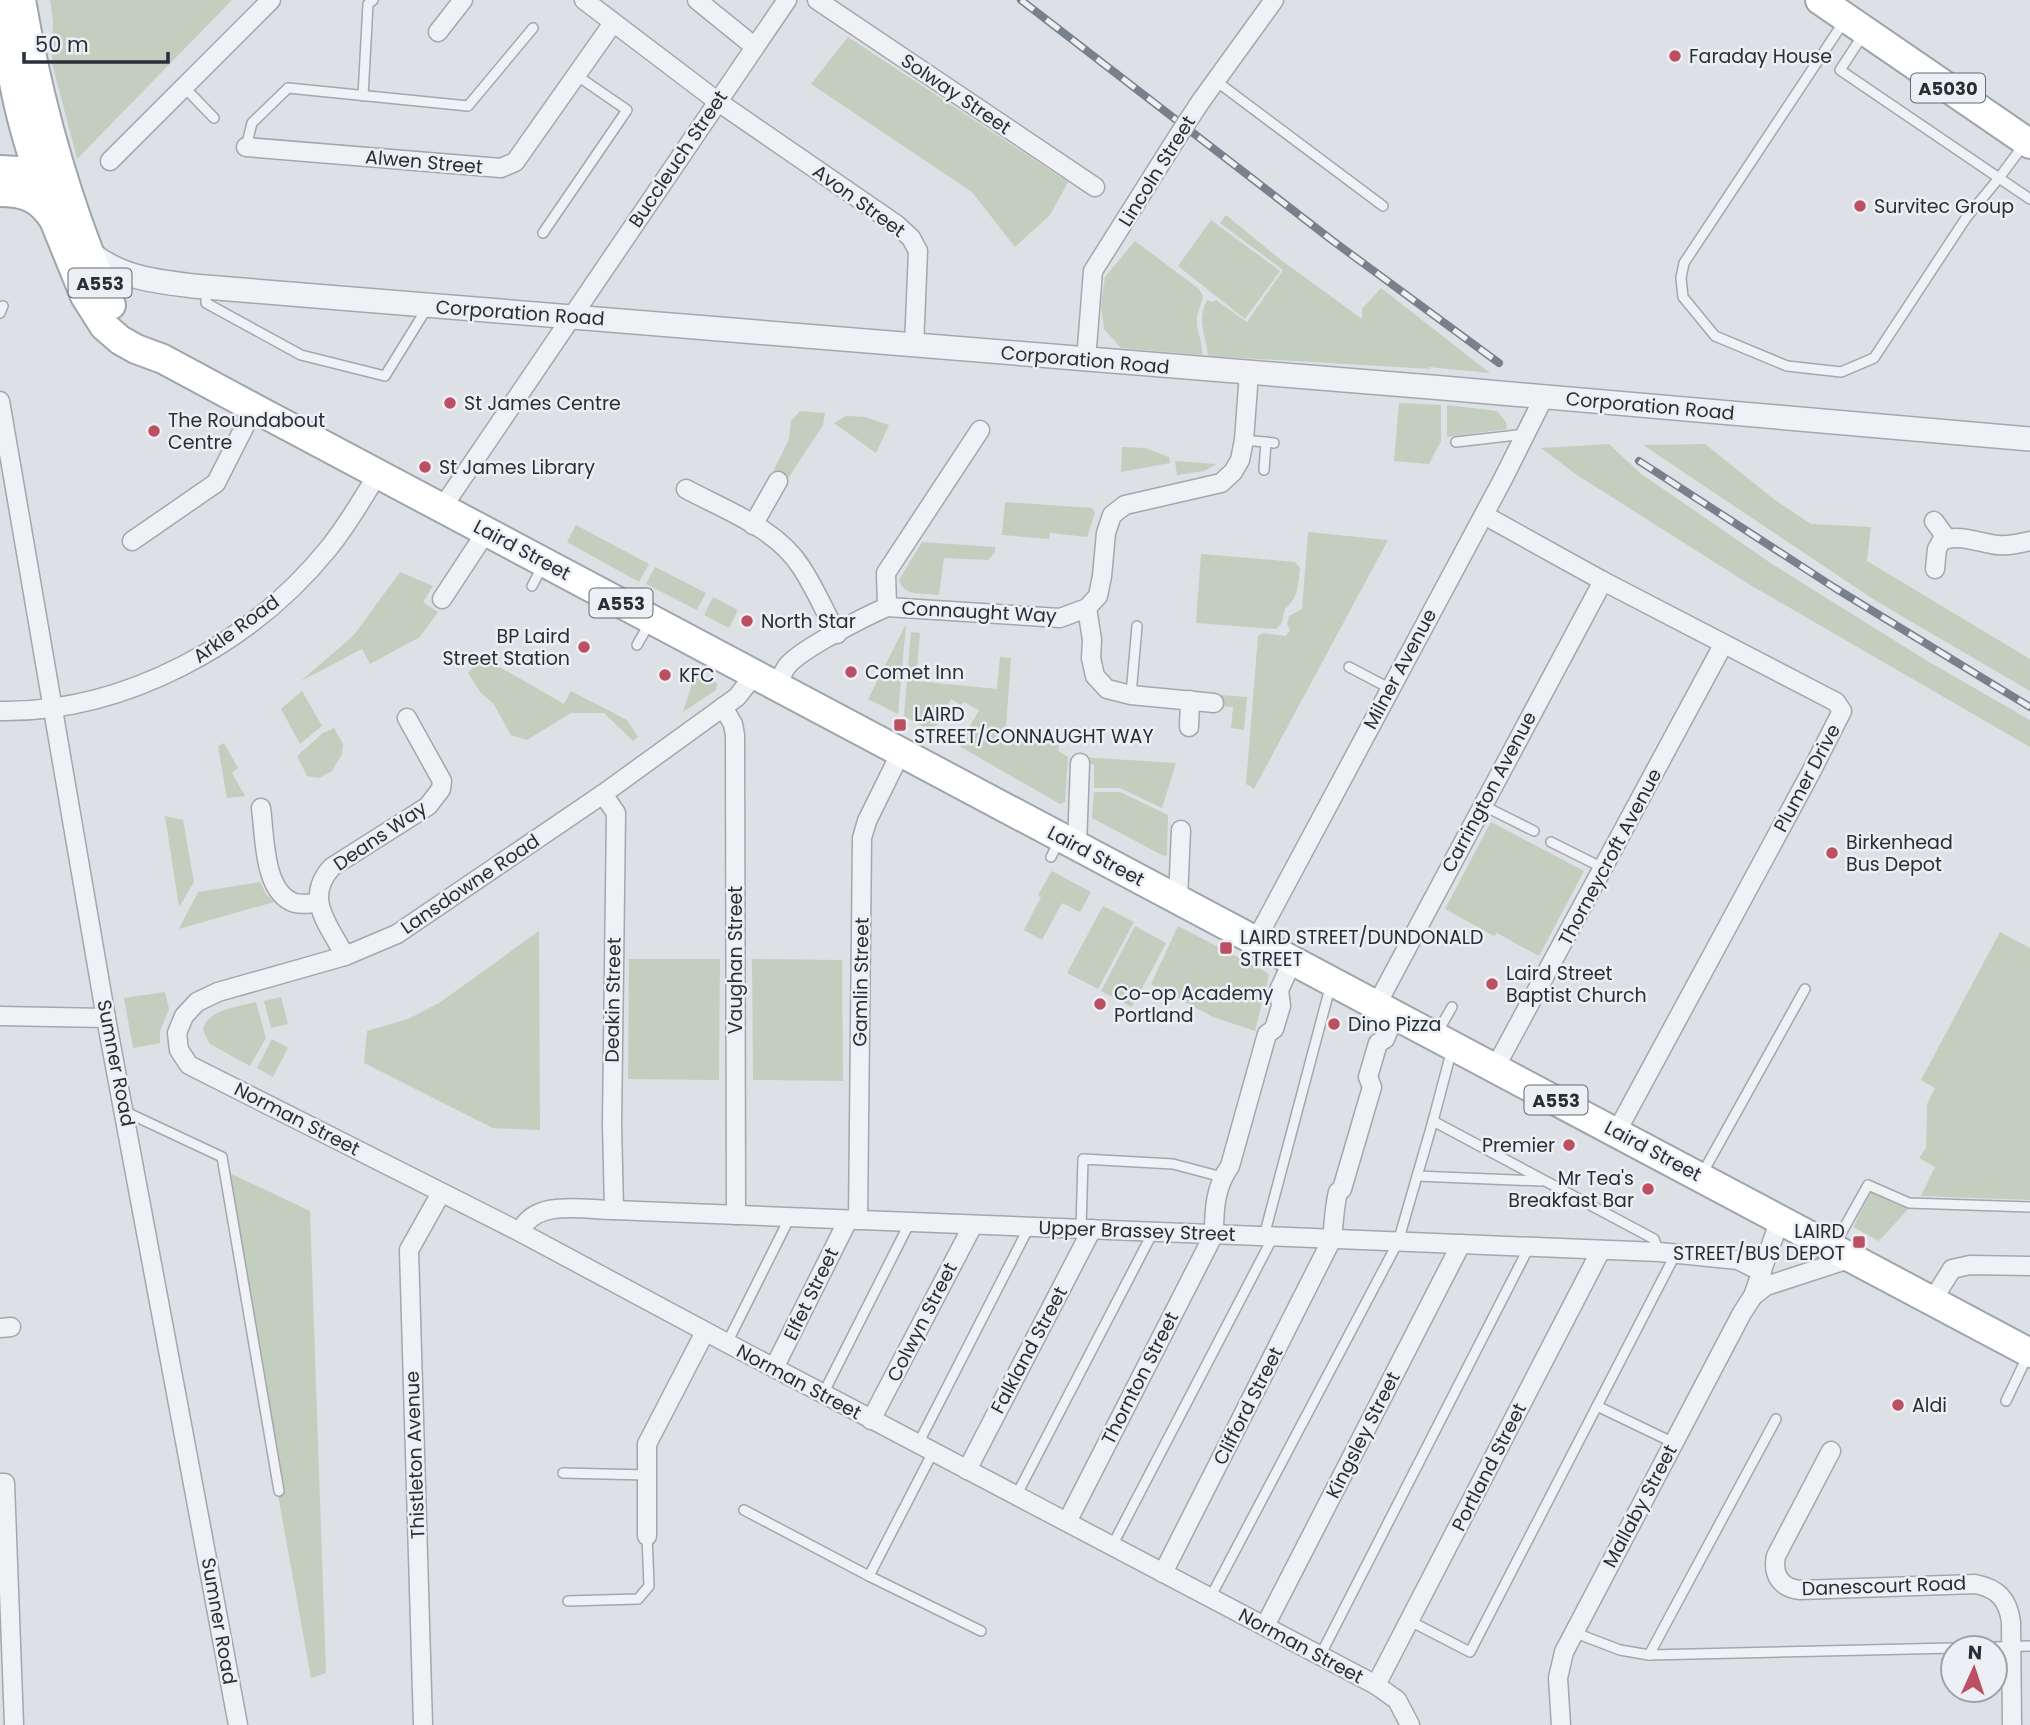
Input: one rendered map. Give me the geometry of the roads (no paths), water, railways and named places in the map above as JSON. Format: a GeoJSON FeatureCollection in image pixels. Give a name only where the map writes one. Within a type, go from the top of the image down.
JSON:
{"type":"FeatureCollection","features":[{"type":"Feature","properties":{"kind":"main road"},"geometry":{"type":"LineString","coordinates":[[7,0],[11,63],[38,136],[66,188]]}},
{"type":"Feature","properties":{"kind":"main road"},"geometry":{"type":"LineString","coordinates":[[21,0],[37,90],[37,172],[54,220]]}},
{"type":"Feature","properties":{"kind":"main road","name":"A5030"},"geometry":{"type":"LineString","coordinates":[[1820,0],[2028,143]]}},
{"type":"Feature","properties":{"kind":"main road"},"geometry":{"type":"LineString","coordinates":[[4,181],[38,136]]}},
{"type":"Feature","properties":{"kind":"main road"},"geometry":{"type":"LineString","coordinates":[[4,181],[37,172],[56,178],[66,188]]}},
{"type":"Feature","properties":{"kind":"main road","name":"A553"},"geometry":{"type":"LineString","coordinates":[[4,181],[39,201],[54,220],[85,296],[104,326],[128,345],[163,359]]}},
{"type":"Feature","properties":{"kind":"main road","name":"A553"},"geometry":{"type":"LineString","coordinates":[[66,188],[105,296],[141,344],[163,359]]}},
{"type":"Feature","properties":{"kind":"main road","name":"Laird Street"},"geometry":{"type":"LineString","coordinates":[[163,359],[486,532],[538,574],[651,619],[901,752],[1063,847],[1178,899],[2029,1352]]}},
{"type":"Feature","properties":{"kind":"street"},"geometry":{"type":"LineString","coordinates":[[110,161],[271,0]]}},
{"type":"Feature","properties":{"kind":"street"},"geometry":{"type":"LineString","coordinates":[[438,32],[463,0]]}},
{"type":"Feature","properties":{"kind":"street","name":"Avon Street"},"geometry":{"type":"LineString","coordinates":[[584,0],[717,101],[897,225],[911,238],[918,251],[914,346]]}},
{"type":"Feature","properties":{"kind":"street"},"geometry":{"type":"LineString","coordinates":[[697,0],[755,47]]}},
{"type":"Feature","properties":{"kind":"street","name":"Buccleuch Street"},"geometry":{"type":"LineString","coordinates":[[442,508],[788,0]]}},
{"type":"Feature","properties":{"kind":"street","name":"Solway Street"},"geometry":{"type":"LineString","coordinates":[[817,0],[1095,187]]}},
{"type":"Feature","properties":{"kind":"street","name":"Lincoln Street"},"geometry":{"type":"LineString","coordinates":[[1086,360],[1093,271],[1178,136],[1274,0]]}},
{"type":"Feature","properties":{"kind":"street","name":"Alwen Street"},"geometry":{"type":"LineString","coordinates":[[246,147],[501,168],[515,162],[613,23]]}},
{"type":"Feature","properties":{"kind":"street","name":"Corporation Road"},"geometry":{"type":"LineString","coordinates":[[89,252],[103,264],[140,279],[207,287],[2030,439]]}},
{"type":"Feature","properties":{"kind":"street"},"geometry":{"type":"LineString","coordinates":[[116,314],[117,291],[140,279]]}},
{"type":"Feature","properties":{"kind":"street"},"geometry":{"type":"LineString","coordinates":[[1214,703],[1131,695],[1107,689],[1095,676],[1087,608],[1098,596],[1106,533],[1112,515],[1125,505],[1221,484],[1233,472],[1240,460],[1244,440],[1249,373]]}},
{"type":"Feature","properties":{"kind":"street","name":"Milner Avenue"},"geometry":{"type":"LineString","coordinates":[[1256,940],[1484,515],[1544,397]]}},
{"type":"Feature","properties":{"kind":"street","name":"Sumner Road"},"geometry":{"type":"LineString","coordinates":[[0,401],[106,1018],[238,1725]]}},
{"type":"Feature","properties":{"kind":"street"},"geometry":{"type":"LineString","coordinates":[[132,541],[216,483],[254,408]]}},
{"type":"Feature","properties":{"kind":"street"},"geometry":{"type":"LineString","coordinates":[[887,607],[886,573],[980,430]]}},
{"type":"Feature","properties":{"kind":"street","name":"Arkle Road"},"geometry":{"type":"LineString","coordinates":[[0,711],[52,708],[106,695],[183,667],[243,629],[305,575],[346,525],[378,474]]}},
{"type":"Feature","properties":{"kind":"street"},"geometry":{"type":"LineString","coordinates":[[753,525],[778,481]]}},
{"type":"Feature","properties":{"kind":"street"},"geometry":{"type":"LineString","coordinates":[[685,489],[779,542],[800,565],[837,634]]}},
{"type":"Feature","properties":{"kind":"street","name":"Plumer Drive"},"geometry":{"type":"LineString","coordinates":[[1484,515],[1723,645],[1836,702],[1842,711],[1617,1131]]}},
{"type":"Feature","properties":{"kind":"street"},"geometry":{"type":"LineString","coordinates":[[1934,520],[1947,539]]}},
{"type":"Feature","properties":{"kind":"street"},"geometry":{"type":"LineString","coordinates":[[442,600],[486,532]]}},
{"type":"Feature","properties":{"kind":"street"},"geometry":{"type":"LineString","coordinates":[[1935,569],[1937,549],[1942,540],[1971,539],[1993,545],[2030,541]]}},
{"type":"Feature","properties":{"kind":"street","name":"Carrington Avenue"},"geometry":{"type":"LineString","coordinates":[[1332,1239],[1332,1213],[1338,1192],[1342,1189],[1372,1087],[1368,1077],[1378,1043],[1385,1039],[1386,1009],[1482,805],[1603,581]]}},
{"type":"Feature","properties":{"kind":"street","name":"Connaught Way"},"geometry":{"type":"LineString","coordinates":[[766,680],[785,670],[796,658],[863,618],[887,607],[957,608],[1060,618],[1087,608]]}},
{"type":"Feature","properties":{"kind":"street","name":"Thorneycroft Avenue"},"geometry":{"type":"LineString","coordinates":[[1495,1068],[1723,645]]}},
{"type":"Feature","properties":{"kind":"street","name":"Lansdowne Road"},"geometry":{"type":"LineString","coordinates":[[179,1050],[177,1034],[184,1016],[197,1002],[218,992],[345,956],[397,934],[603,794],[737,697],[766,680]]}},
{"type":"Feature","properties":{"kind":"street"},"geometry":{"type":"LineString","coordinates":[[1189,727],[1190,701]]}},
{"type":"Feature","properties":{"kind":"street","name":"Vaughan Street"},"geometry":{"type":"LineString","coordinates":[[723,707],[733,724],[735,735],[736,1215]]}},
{"type":"Feature","properties":{"kind":"street","name":"Deans Way"},"geometry":{"type":"LineString","coordinates":[[317,903],[318,888],[323,876],[332,867],[428,806],[441,789],[442,781],[407,718]]}},
{"type":"Feature","properties":{"kind":"street","name":"Gamlin Street"},"geometry":{"type":"LineString","coordinates":[[853,1220],[862,838],[867,821],[901,752]]}},
{"type":"Feature","properties":{"kind":"street"},"geometry":{"type":"LineString","coordinates":[[1063,847],[1080,763]]}},
{"type":"Feature","properties":{"kind":"street","name":"Deakin Street"},"geometry":{"type":"LineString","coordinates":[[603,794],[616,813],[612,1114],[614,1210]]}},
{"type":"Feature","properties":{"kind":"street"},"geometry":{"type":"LineString","coordinates":[[261,808],[271,876],[276,890],[295,903],[317,903],[345,956]]}},
{"type":"Feature","properties":{"kind":"street"},"geometry":{"type":"LineString","coordinates":[[1178,899],[1181,830]]}},
{"type":"Feature","properties":{"kind":"street"},"geometry":{"type":"LineString","coordinates":[[1214,1234],[1214,1203],[1222,1177],[1230,1166],[1267,1034],[1274,1029],[1281,1006],[1279,990],[1293,960]]}},
{"type":"Feature","properties":{"kind":"street"},"geometry":{"type":"LineString","coordinates":[[0,1016],[106,1018]]}},
{"type":"Feature","properties":{"kind":"street","name":"Norman Street"},"geometry":{"type":"LineString","coordinates":[[179,1050],[189,1065],[520,1232],[1376,1685],[1397,1700],[1410,1725]]}},
{"type":"Feature","properties":{"kind":"street","name":"Thistleton Avenue"},"geometry":{"type":"LineString","coordinates":[[423,1725],[409,1250],[441,1193]]}},
{"type":"Feature","properties":{"kind":"street","name":"Upper Brassey Street"},"geometry":{"type":"LineString","coordinates":[[520,1232],[528,1218],[542,1210],[614,1210],[1668,1253],[1738,1260],[1762,1272]]}},
{"type":"Feature","properties":{"kind":"street","name":"Mallaby Street"},"geometry":{"type":"LineString","coordinates":[[1561,1725],[1560,1665],[1573,1632],[1753,1296],[1780,1219]]}},
{"type":"Feature","properties":{"kind":"street","name":"Elfet Street"},"geometry":{"type":"LineString","coordinates":[[774,1368],[853,1220]]}},
{"type":"Feature","properties":{"kind":"street","name":"Colwyn Street"},"geometry":{"type":"LineString","coordinates":[[871,1419],[973,1225]]}},
{"type":"Feature","properties":{"kind":"street","name":"Falkland Street"},"geometry":{"type":"LineString","coordinates":[[967,1470],[1086,1229]]}},
{"type":"Feature","properties":{"kind":"street","name":"Thornton Street"},"geometry":{"type":"LineString","coordinates":[[1067,1522],[1214,1234]]}},
{"type":"Feature","properties":{"kind":"street","name":"Clifford Street"},"geometry":{"type":"LineString","coordinates":[[1163,1573],[1332,1239]]}},
{"type":"Feature","properties":{"kind":"street","name":"Kingsley Street"},"geometry":{"type":"LineString","coordinates":[[1265,1626],[1461,1244]]}},
{"type":"Feature","properties":{"kind":"street","name":"Portland Street"},"geometry":{"type":"LineString","coordinates":[[1376,1685],[1601,1250]]}},
{"type":"Feature","properties":{"kind":"street"},"geometry":{"type":"LineString","coordinates":[[1753,1296],[1766,1286],[1843,1253]]}},
{"type":"Feature","properties":{"kind":"street"},"geometry":{"type":"LineString","coordinates":[[1932,1301],[1952,1269],[1970,1265],[2030,1266]]}},
{"type":"Feature","properties":{"kind":"street"},"geometry":{"type":"LineString","coordinates":[[647,1535],[645,1452],[651,1434],[705,1332]]}},
{"type":"Feature","properties":{"kind":"street","name":"Danescourt Road"},"geometry":{"type":"LineString","coordinates":[[1831,1451],[1776,1556],[1774,1564],[1778,1579],[1791,1589],[1800,1590],[1975,1584],[1996,1591],[2009,1611],[2012,1725]]}},
{"type":"Feature","properties":{"kind":"street"},"geometry":{"type":"LineString","coordinates":[[0,1483],[5,1483],[14,1725]]}},
{"type":"Feature","properties":{"kind":"lane"},"geometry":{"type":"LineString","coordinates":[[363,96],[368,4],[373,0]]}},
{"type":"Feature","properties":{"kind":"lane"},"geometry":{"type":"LineString","coordinates":[[1856,25],[1840,70],[2030,199]]}},
{"type":"Feature","properties":{"kind":"lane"},"geometry":{"type":"LineString","coordinates":[[1856,25],[1684,263],[1681,278],[1683,297],[1715,337],[1787,366],[1841,372],[1874,358],[1966,218],[2028,143]]}},
{"type":"Feature","properties":{"kind":"lane"},"geometry":{"type":"LineString","coordinates":[[246,147],[252,123],[288,88],[468,106],[533,28]]}},
{"type":"Feature","properties":{"kind":"lane"},"geometry":{"type":"LineString","coordinates":[[543,233],[627,110],[576,75]]}},
{"type":"Feature","properties":{"kind":"lane"},"geometry":{"type":"LineString","coordinates":[[1216,81],[1383,206]]}},
{"type":"Feature","properties":{"kind":"lane"},"geometry":{"type":"LineString","coordinates":[[185,88],[214,118]]}},
{"type":"Feature","properties":{"kind":"lane"},"geometry":{"type":"LineString","coordinates":[[207,287],[206,303],[301,355],[385,376],[428,306]]}},
{"type":"Feature","properties":{"kind":"lane"},"geometry":{"type":"LineString","coordinates":[[1456,442],[1526,434]]}},
{"type":"Feature","properties":{"kind":"lane"},"geometry":{"type":"LineString","coordinates":[[1244,440],[1270,442],[1264,470]]}},
{"type":"Feature","properties":{"kind":"lane"},"geometry":{"type":"LineString","coordinates":[[637,645],[651,619]]}},
{"type":"Feature","properties":{"kind":"lane"},"geometry":{"type":"LineString","coordinates":[[1131,695],[1137,626]]}},
{"type":"Feature","properties":{"kind":"lane"},"geometry":{"type":"LineString","coordinates":[[1349,667],[1389,688]]}},
{"type":"Feature","properties":{"kind":"lane"},"geometry":{"type":"LineString","coordinates":[[1482,805],[1534,831]]}},
{"type":"Feature","properties":{"kind":"lane"},"geometry":{"type":"LineString","coordinates":[[1551,842],[1604,869]]}},
{"type":"Feature","properties":{"kind":"lane"},"geometry":{"type":"LineString","coordinates":[[1112,1546],[1269,1236],[1332,981]]}},
{"type":"Feature","properties":{"kind":"lane"},"geometry":{"type":"LineString","coordinates":[[1700,1177],[1805,989]]}},
{"type":"Feature","properties":{"kind":"lane"},"geometry":{"type":"LineString","coordinates":[[1210,1598],[1398,1242],[1433,1121],[1444,1041],[1452,1007]]}},
{"type":"Feature","properties":{"kind":"lane"},"geometry":{"type":"LineString","coordinates":[[125,1112],[222,1157],[279,1491]]}},
{"type":"Feature","properties":{"kind":"lane"},"geometry":{"type":"LineString","coordinates":[[1410,1621],[1470,1652],[1597,1406],[1668,1253],[1654,1239],[1433,1121]]}},
{"type":"Feature","properties":{"kind":"lane"},"geometry":{"type":"LineString","coordinates":[[1086,1229],[1083,1159],[1173,1164],[1222,1177]]}},
{"type":"Feature","properties":{"kind":"lane"},"geometry":{"type":"LineString","coordinates":[[1417,1176],[1545,1181]]}},
{"type":"Feature","properties":{"kind":"lane"},"geometry":{"type":"LineString","coordinates":[[1843,1253],[1868,1185],[1909,1203],[2030,1208]]}},
{"type":"Feature","properties":{"kind":"lane"},"geometry":{"type":"LineString","coordinates":[[727,1343],[790,1217]]}},
{"type":"Feature","properties":{"kind":"lane"},"geometry":{"type":"LineString","coordinates":[[823,1394],[910,1222]]}},
{"type":"Feature","properties":{"kind":"lane"},"geometry":{"type":"LineString","coordinates":[[869,1576],[1029,1227]]}},
{"type":"Feature","properties":{"kind":"lane"},"geometry":{"type":"LineString","coordinates":[[1016,1496],[1153,1232]]}},
{"type":"Feature","properties":{"kind":"lane"},"geometry":{"type":"LineString","coordinates":[[1320,1656],[1529,1247]]}},
{"type":"Feature","properties":{"kind":"lane"},"geometry":{"type":"LineString","coordinates":[[2006,1401],[2029,1352]]}},
{"type":"Feature","properties":{"kind":"lane"},"geometry":{"type":"LineString","coordinates":[[1597,1406],[1674,1443]]}},
{"type":"Feature","properties":{"kind":"lane"},"geometry":{"type":"LineString","coordinates":[[1649,1655],[1776,1419]]}},
{"type":"Feature","properties":{"kind":"lane"},"geometry":{"type":"LineString","coordinates":[[563,1474],[646,1475]]}},
{"type":"Feature","properties":{"kind":"lane"},"geometry":{"type":"LineString","coordinates":[[744,1510],[981,1631]]}},
{"type":"Feature","properties":{"kind":"lane"},"geometry":{"type":"LineString","coordinates":[[568,1601],[638,1599],[649,1586],[647,1535]]}},
{"type":"Feature","properties":{"kind":"lane"},"geometry":{"type":"LineString","coordinates":[[1573,1632],[1620,1650],[1649,1655],[1939,1648]]}},
{"type":"Feature","properties":{"kind":"lane"},"geometry":{"type":"LineString","coordinates":[[2011,1647],[2030,1646]]}},
{"type":"Feature","properties":{"kind":"railway"},"geometry":{"type":"LineString","coordinates":[[1021,0],[1333,241],[1499,363]]}},
{"type":"Feature","properties":{"kind":"railway"},"geometry":{"type":"LineString","coordinates":[[1639,461],[1835,588],[2030,707]]}},
{"type":"Feature","properties":{"kind":"place","name":"Faraday House"},"geometry":{"type":"Point","coordinates":[1675,56]}},
{"type":"Feature","properties":{"kind":"place","name":"Survitec Group"},"geometry":{"type":"Point","coordinates":[1860,206]}},
{"type":"Feature","properties":{"kind":"place","name":"St James Centre"},"geometry":{"type":"Point","coordinates":[450,403]}},
{"type":"Feature","properties":{"kind":"place","name":"The Roundabout Centre"},"geometry":{"type":"Point","coordinates":[154,431]}},
{"type":"Feature","properties":{"kind":"place","name":"St James Library"},"geometry":{"type":"Point","coordinates":[425,467]}},
{"type":"Feature","properties":{"kind":"place","name":"North Star"},"geometry":{"type":"Point","coordinates":[747,621]}},
{"type":"Feature","properties":{"kind":"place","name":"BP Laird Street Station"},"geometry":{"type":"Point","coordinates":[584,647]}},
{"type":"Feature","properties":{"kind":"place","name":"Comet Inn"},"geometry":{"type":"Point","coordinates":[851,672]}},
{"type":"Feature","properties":{"kind":"place","name":"KFC"},"geometry":{"type":"Point","coordinates":[665,675]}},
{"type":"Feature","properties":{"kind":"place","name":"LAIRD STREET/CONNAUGHT WAY"},"geometry":{"type":"Point","coordinates":[900,725]}},
{"type":"Feature","properties":{"kind":"place","name":"Birkenhead Bus Depot"},"geometry":{"type":"Point","coordinates":[1832,853]}},
{"type":"Feature","properties":{"kind":"place","name":"LAIRD STREET/DUNDONALD STREET"},"geometry":{"type":"Point","coordinates":[1226,948]}},
{"type":"Feature","properties":{"kind":"place","name":"Laird Street Baptist Church"},"geometry":{"type":"Point","coordinates":[1492,984]}},
{"type":"Feature","properties":{"kind":"place","name":"Co-op Academy Portland"},"geometry":{"type":"Point","coordinates":[1100,1004]}},
{"type":"Feature","properties":{"kind":"place","name":"Dino Pizza"},"geometry":{"type":"Point","coordinates":[1334,1024]}},
{"type":"Feature","properties":{"kind":"place","name":"Premier"},"geometry":{"type":"Point","coordinates":[1569,1145]}},
{"type":"Feature","properties":{"kind":"place","name":"Mr Tea's Breakfast Bar"},"geometry":{"type":"Point","coordinates":[1648,1189]}},
{"type":"Feature","properties":{"kind":"place","name":"LAIRD STREET/BUS DEPOT"},"geometry":{"type":"Point","coordinates":[1859,1242]}},
{"type":"Feature","properties":{"kind":"place","name":"Aldi"},"geometry":{"type":"Point","coordinates":[1898,1405]}}]}
